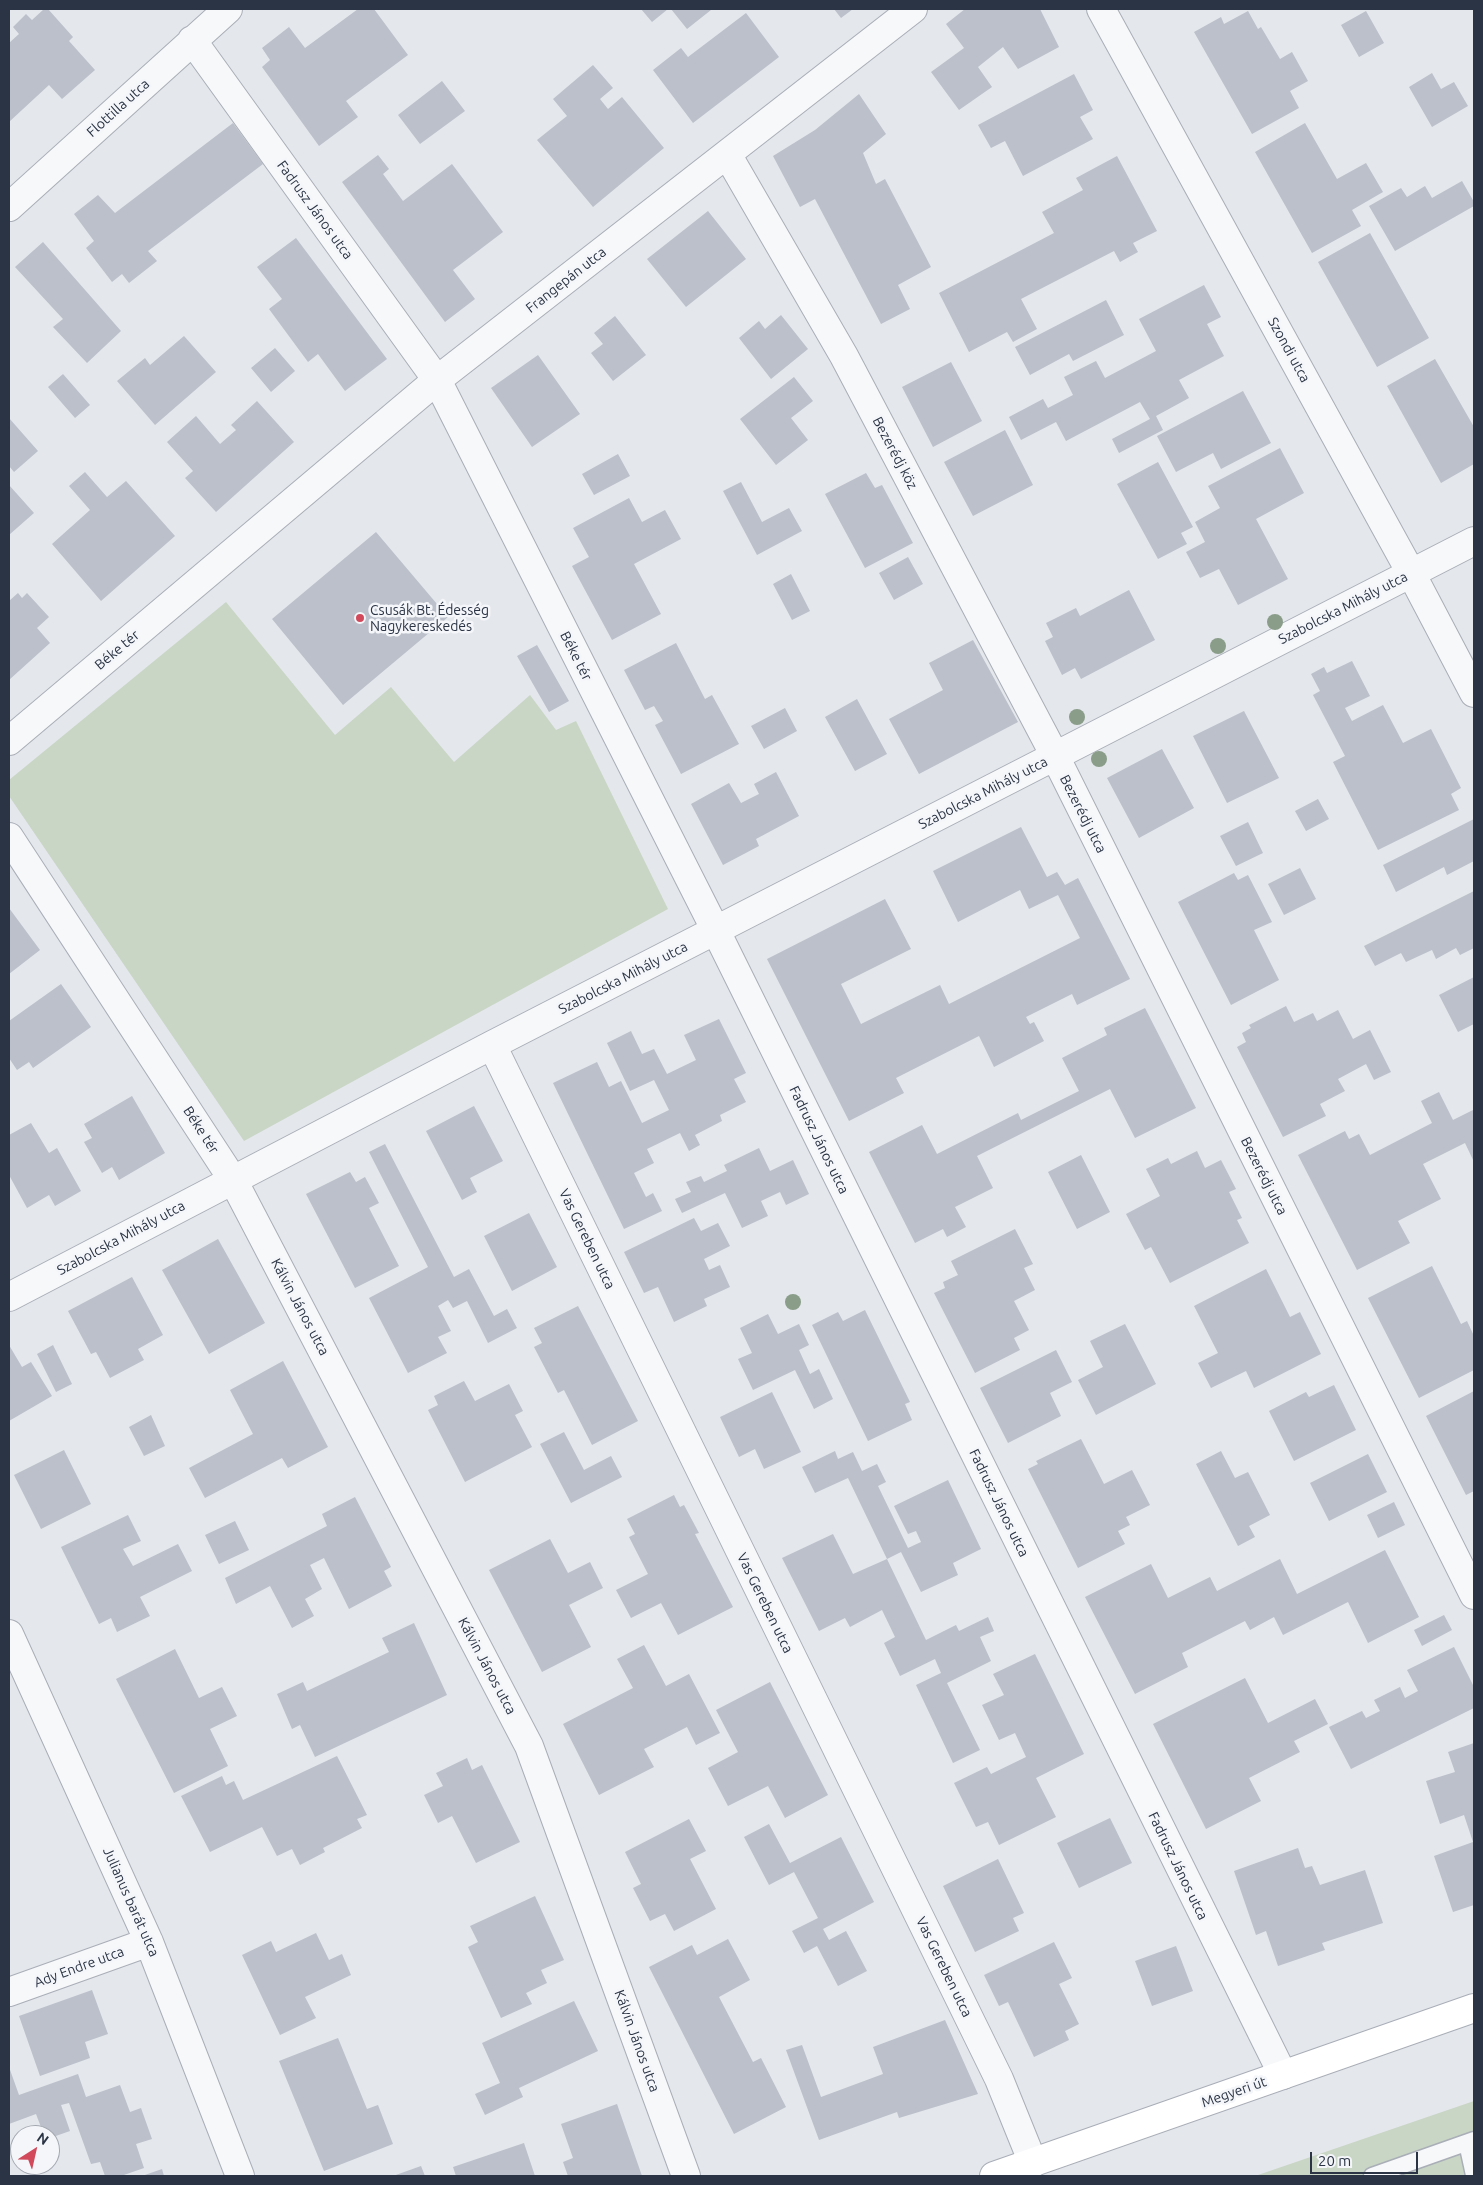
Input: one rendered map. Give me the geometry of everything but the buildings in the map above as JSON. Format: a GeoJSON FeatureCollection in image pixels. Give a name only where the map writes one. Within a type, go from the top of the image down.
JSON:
{"type":"FeatureCollection","features":[{"type":"Feature","properties":{"kind":"main road","name":"Megyeri út"},"geometry":{"type":"LineString","coordinates":[[994,2176],[1474,2008]]}},
{"type":"Feature","properties":{"kind":"street","name":"Flottilla utca"},"geometry":{"type":"LineString","coordinates":[[9,207],[228,9]]}},
{"type":"Feature","properties":{"kind":"street","name":"Frangepán utca"},"geometry":{"type":"LineString","coordinates":[[224,559],[437,380],[914,9]]}},
{"type":"Feature","properties":{"kind":"street","name":"Szondi utca"},"geometry":{"type":"LineString","coordinates":[[1101,9],[1411,573],[1474,693]]}},
{"type":"Feature","properties":{"kind":"street","name":"Fadrusz János utca"},"geometry":{"type":"LineString","coordinates":[[192,40],[437,380]]}},
{"type":"Feature","properties":{"kind":"street","name":"Bezerédj köz"},"geometry":{"type":"LineString","coordinates":[[727,154],[844,356],[1055,756]]}},
{"type":"Feature","properties":{"kind":"street","name":"Béke tér"},"geometry":{"type":"LineString","coordinates":[[437,380],[716,931]]}},
{"type":"Feature","properties":{"kind":"street","name":"Szabolcska Mihály utca"},"geometry":{"type":"LineString","coordinates":[[492,1046],[1474,541]]}},
{"type":"Feature","properties":{"kind":"street","name":"Béke tér"},"geometry":{"type":"LineString","coordinates":[[9,741],[224,559]]}},
{"type":"Feature","properties":{"kind":"street","name":"Bezerédj utca"},"geometry":{"type":"LineString","coordinates":[[1055,756],[1474,1595]]}},
{"type":"Feature","properties":{"kind":"street","name":"Béke tér"},"geometry":{"type":"LineString","coordinates":[[9,838],[233,1180]]}},
{"type":"Feature","properties":{"kind":"street","name":"Fadrusz János utca"},"geometry":{"type":"LineString","coordinates":[[716,931],[1283,2075]]}},
{"type":"Feature","properties":{"kind":"street"},"geometry":{"type":"LineString","coordinates":[[233,1180],[492,1046]]}},
{"type":"Feature","properties":{"kind":"street","name":"Vas Gereben utca"},"geometry":{"type":"LineString","coordinates":[[492,1046],[999,2078],[1033,2163]]}},
{"type":"Feature","properties":{"kind":"street","name":"Szabolcska Mihály utca"},"geometry":{"type":"LineString","coordinates":[[9,1297],[233,1180]]}},
{"type":"Feature","properties":{"kind":"street","name":"Kálvin János utca"},"geometry":{"type":"LineString","coordinates":[[233,1180],[529,1746],[686,2176]]}},
{"type":"Feature","properties":{"kind":"street","name":"Julianus barát utca"},"geometry":{"type":"LineString","coordinates":[[9,1634],[149,1942],[240,2176]]}},
{"type":"Feature","properties":{"kind":"street","name":"Ady Endre utca"},"geometry":{"type":"LineString","coordinates":[[9,1992],[149,1942]]}},
{"type":"Feature","properties":{"kind":"lane"},"geometry":{"type":"LineString","coordinates":[[1372,2176],[1471,2142],[1474,2175]]}},
{"type":"Feature","properties":{"kind":"green space"},"geometry":{"type":"Polygon","coordinates":[[[226,602],[335,735],[391,687],[454,762],[530,695],[556,730],[576,721],[668,909],[244,1141],[9,796],[9,780],[226,602]]]}},
{"type":"Feature","properties":{"kind":"green space"},"geometry":{"type":"Polygon","coordinates":[[[1474,2101],[1474,2176],[1255,2176],[1474,2101]]]}},
{"type":"Feature","properties":{"kind":"place","name":"Csusák Bt. Édesség Nagykereskedés"},"geometry":{"type":"Point","coordinates":[360,618]}}]}
